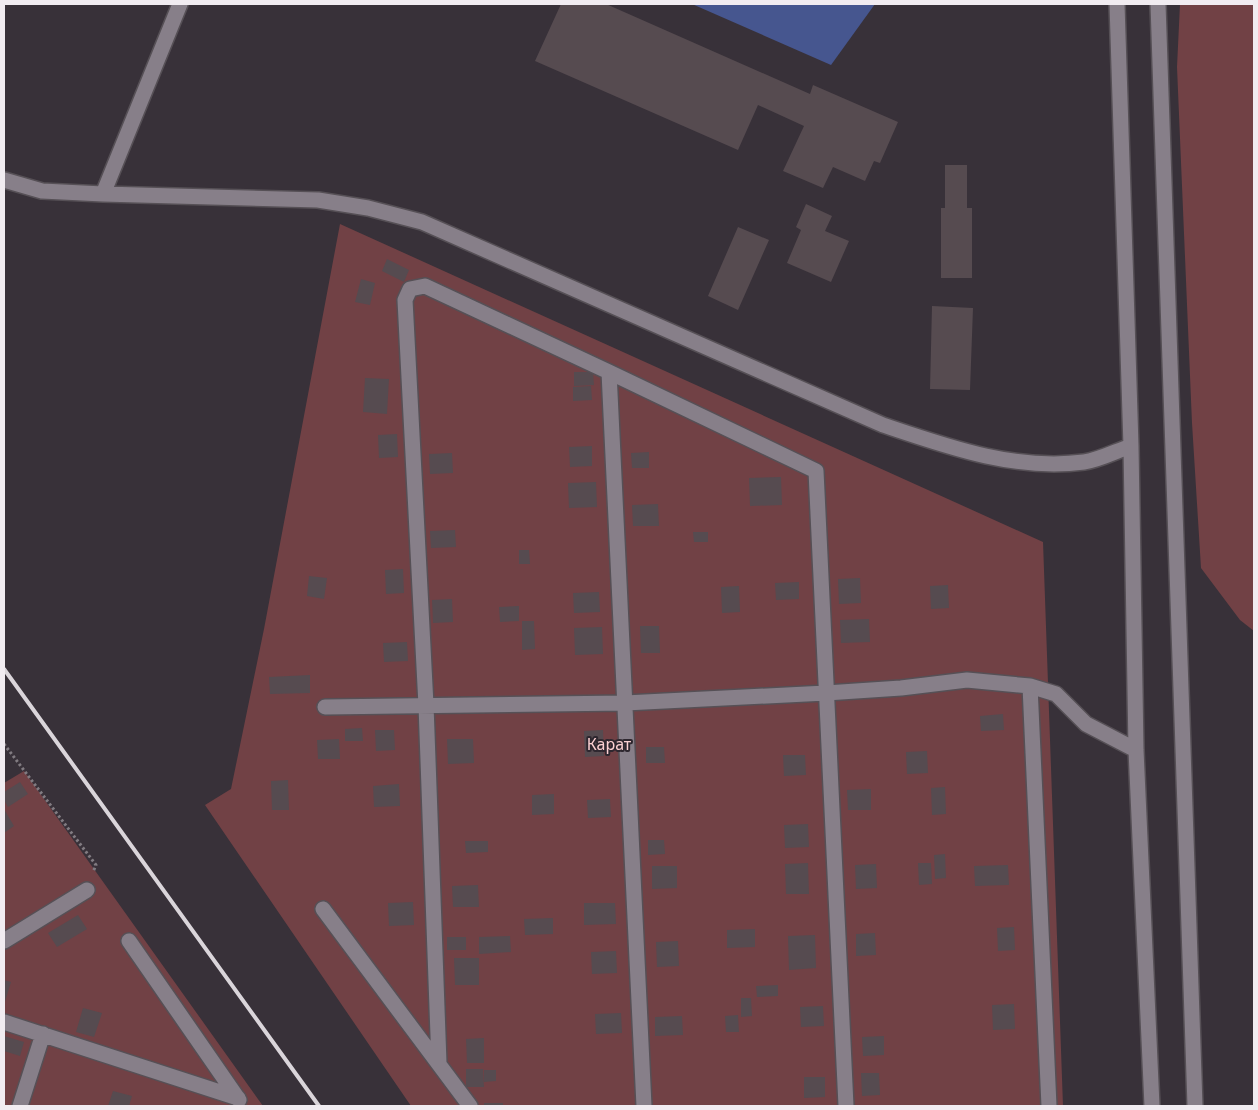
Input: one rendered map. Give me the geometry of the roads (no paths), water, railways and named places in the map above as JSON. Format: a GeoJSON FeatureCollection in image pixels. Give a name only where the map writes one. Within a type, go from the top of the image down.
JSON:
{"type":"FeatureCollection","features":[{"type":"Feature","properties":{"kind":"street"},"geometry":{"type":"LineString","coordinates":[[103,194],[180,4]]}},
{"type":"Feature","properties":{"kind":"street"},"geometry":{"type":"LineString","coordinates":[[1117,4],[1131,446],[1136,750],[1152,1106]]}},
{"type":"Feature","properties":{"kind":"street"},"geometry":{"type":"LineString","coordinates":[[1158,4],[1195,1106]]}},
{"type":"Feature","properties":{"kind":"street"},"geometry":{"type":"LineString","coordinates":[[4,180],[42,191],[318,200],[368,208],[422,222],[874,421],[957,450],[1028,464],[1085,462],[1131,446]]}},
{"type":"Feature","properties":{"kind":"street"},"geometry":{"type":"LineString","coordinates":[[439,1063],[426,705],[405,300],[410,289],[424,286],[816,471],[846,1106]]}},
{"type":"Feature","properties":{"kind":"street"},"geometry":{"type":"LineString","coordinates":[[609,372],[644,1106]]}},
{"type":"Feature","properties":{"kind":"street"},"geometry":{"type":"LineString","coordinates":[[325,707],[625,703],[901,688],[967,680],[1030,686],[1056,694],[1086,724],[1136,750]]}},
{"type":"Feature","properties":{"kind":"street"},"geometry":{"type":"LineString","coordinates":[[1030,686],[1049,1106]]}},
{"type":"Feature","properties":{"kind":"street"},"geometry":{"type":"LineString","coordinates":[[4,941],[87,890]]}},
{"type":"Feature","properties":{"kind":"street"},"geometry":{"type":"LineString","coordinates":[[323,909],[470,1106]]}},
{"type":"Feature","properties":{"kind":"street"},"geometry":{"type":"LineString","coordinates":[[129,940],[241,1102]]}},
{"type":"Feature","properties":{"kind":"street"},"geometry":{"type":"LineString","coordinates":[[4,1022],[241,1102]]}},
{"type":"Feature","properties":{"kind":"street"},"geometry":{"type":"LineString","coordinates":[[20,1106],[42,1034]]}},
{"type":"Feature","properties":{"kind":"water"},"geometry":{"type":"Polygon","coordinates":[[[692,4],[875,4],[831,65],[692,4]]]}},
{"type":"Feature","properties":{"kind":"railway"},"geometry":{"type":"LineString","coordinates":[[4,669],[319,1106]]}},
{"type":"Feature","properties":{"kind":"park label","name":"Карат"},"geometry":{"type":"Point","coordinates":[609,744]}}]}
